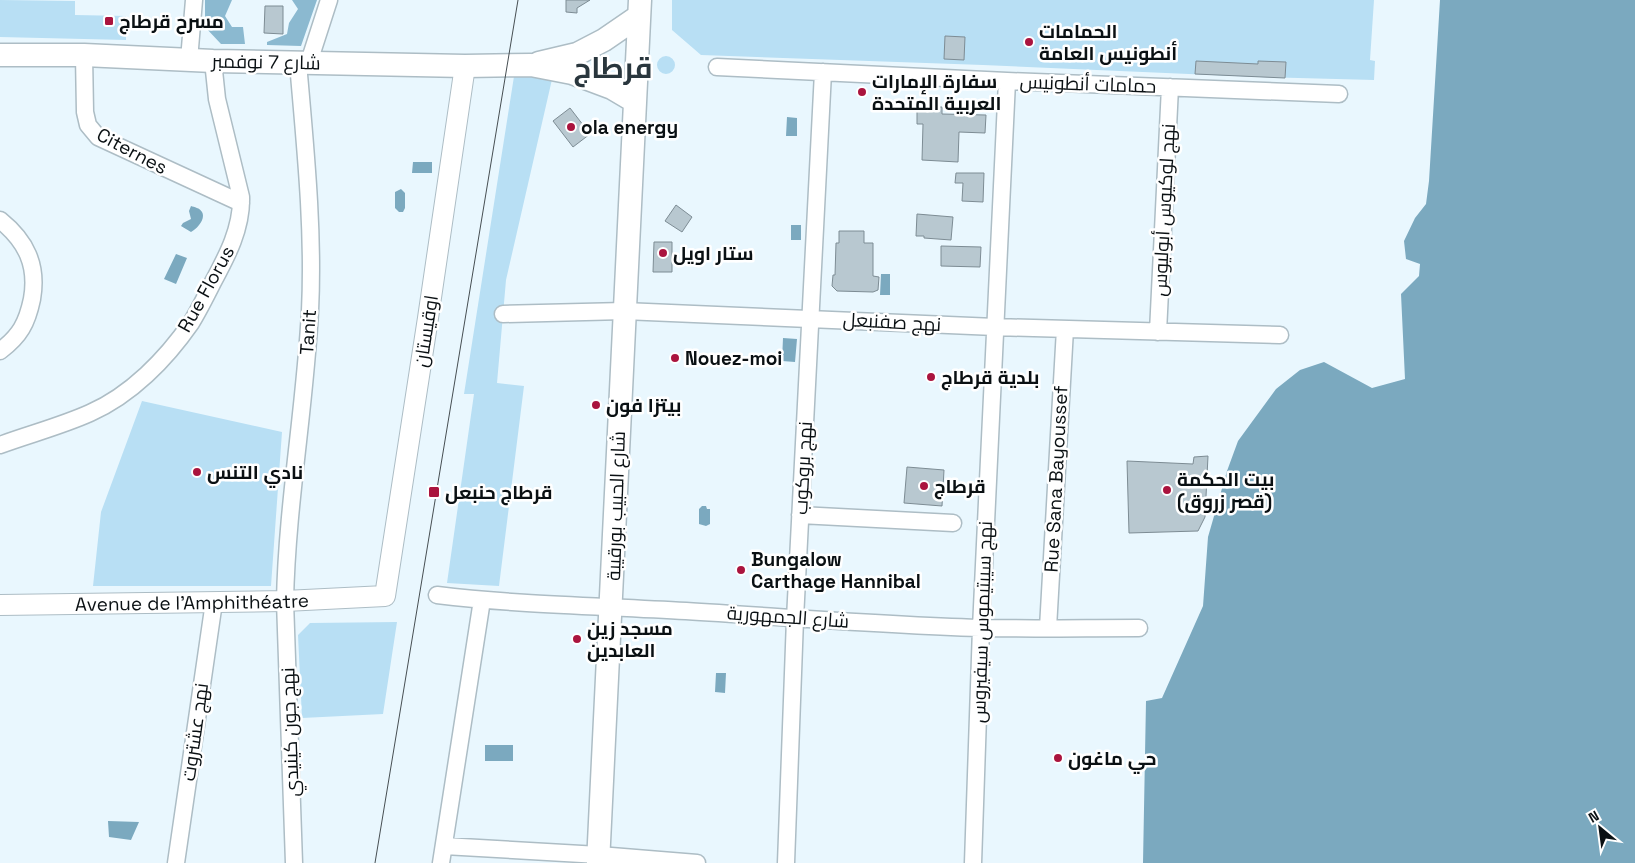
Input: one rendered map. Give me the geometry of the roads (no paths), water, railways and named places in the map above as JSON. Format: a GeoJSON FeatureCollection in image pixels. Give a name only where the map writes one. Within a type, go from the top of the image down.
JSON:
{"type":"FeatureCollection","features":[{"type":"Feature","properties":{"kind":"main road","name":"شارع 7 نوفمبر"},"geometry":{"type":"LineString","coordinates":[[531,65],[577,54],[604,40],[639,8]]}},
{"type":"Feature","properties":{"kind":"main road","name":"شارع الحبيب بورقيبة"},"geometry":{"type":"LineString","coordinates":[[599,859],[639,8]]}},
{"type":"Feature","properties":{"kind":"main road","name":"شارع 7 نوفمبر"},"geometry":{"type":"LineString","coordinates":[[0,55],[84,55],[213,61],[465,66],[531,65],[572,73],[612,88],[634,101]]}},
{"type":"Feature","properties":{"kind":"street"},"geometry":{"type":"LineString","coordinates":[[189,60],[194,0]]}},
{"type":"Feature","properties":{"kind":"street"},"geometry":{"type":"LineString","coordinates":[[304,62],[329,0]]}},
{"type":"Feature","properties":{"kind":"street","name":"Citernes"},"geometry":{"type":"LineString","coordinates":[[84,55],[85,112],[88,125],[98,137],[241,204]]}},
{"type":"Feature","properties":{"kind":"street","name":"Rue Florus"},"geometry":{"type":"LineString","coordinates":[[0,445],[91,413],[116,398],[149,373],[191,322],[210,288],[234,237],[241,204],[241,196],[218,99],[213,61]]}},
{"type":"Feature","properties":{"kind":"street","name":"Tanit"},"geometry":{"type":"LineString","coordinates":[[285,601],[286,560],[301,422],[310,313],[311,265],[304,62]]}},
{"type":"Feature","properties":{"kind":"street","name":"اوقيستان"},"geometry":{"type":"LineString","coordinates":[[385,596],[465,66]]}},
{"type":"Feature","properties":{"kind":"street","name":"حمامات أنطونيس"},"geometry":{"type":"LineString","coordinates":[[717,67],[1339,94]]}},
{"type":"Feature","properties":{"kind":"street","name":"نهج بروكوب"},"geometry":{"type":"LineString","coordinates":[[786,863],[795,619],[823,72]]}},
{"type":"Feature","properties":{"kind":"street","name":"نهج سيبتيموس سيفيروس"},"geometry":{"type":"LineString","coordinates":[[973,863],[981,628],[1007,81]]}},
{"type":"Feature","properties":{"kind":"street","name":"نهج لوكيوس أبوليوس"},"geometry":{"type":"LineString","coordinates":[[1158,332],[1170,88]]}},
{"type":"Feature","properties":{"kind":"street"},"geometry":{"type":"LineString","coordinates":[[0,220],[18,238],[31,261],[34,273],[33,289],[25,325],[15,338],[0,351]]}},
{"type":"Feature","properties":{"kind":"street","name":"نهج صفنبعل"},"geometry":{"type":"LineString","coordinates":[[503,314],[624,311],[995,327],[1280,335]]}},
{"type":"Feature","properties":{"kind":"street","name":"Rue Sana Bayoussef"},"geometry":{"type":"LineString","coordinates":[[1048,628],[1065,329]]}},
{"type":"Feature","properties":{"kind":"street"},"geometry":{"type":"LineString","coordinates":[[800,516],[954,523]]}},
{"type":"Feature","properties":{"kind":"street","name":"شارع الجمهورية"},"geometry":{"type":"LineString","coordinates":[[437,595],[482,600],[612,608],[981,628],[1139,628]]}},
{"type":"Feature","properties":{"kind":"street","name":"Avenue de l'Amphithéatre"},"geometry":{"type":"LineString","coordinates":[[0,606],[285,601],[385,596]]}},
{"type":"Feature","properties":{"kind":"street"},"geometry":{"type":"LineString","coordinates":[[441,863],[482,600]]}},
{"type":"Feature","properties":{"kind":"street","name":"نهج جون كينيدي"},"geometry":{"type":"LineString","coordinates":[[285,601],[294,863]]}},
{"type":"Feature","properties":{"kind":"street","name":"نهج عشتروت"},"geometry":{"type":"LineString","coordinates":[[176,863],[214,602]]}},
{"type":"Feature","properties":{"kind":"street"},"geometry":{"type":"LineString","coordinates":[[444,846],[599,859],[697,863]]}},
{"type":"Feature","properties":{"kind":"tram line"},"geometry":{"type":"LineString","coordinates":[[375,863],[518,0]]}},
{"type":"Feature","properties":{"kind":"place","name":"مسرح قرطاج"},"geometry":{"type":"Point","coordinates":[109,21]}},
{"type":"Feature","properties":{"kind":"place","name":"الحمامات أنطونيس العامة"},"geometry":{"type":"Point","coordinates":[1029,42]}},
{"type":"Feature","properties":{"kind":"place","name":"سفارة الإمارات العربية المتحدة"},"geometry":{"type":"Point","coordinates":[862,92]}},
{"type":"Feature","properties":{"kind":"place","name":"ola energy"},"geometry":{"type":"Point","coordinates":[571,127]}},
{"type":"Feature","properties":{"kind":"place","name":"ستار اويل"},"geometry":{"type":"Point","coordinates":[663,253]}},
{"type":"Feature","properties":{"kind":"place","name":"Nouez-moi"},"geometry":{"type":"Point","coordinates":[675,358]}},
{"type":"Feature","properties":{"kind":"place","name":"بلدية قرطاج"},"geometry":{"type":"Point","coordinates":[931,377]}},
{"type":"Feature","properties":{"kind":"place","name":"بيتزا فون"},"geometry":{"type":"Point","coordinates":[596,405]}},
{"type":"Feature","properties":{"kind":"place","name":"نادي التنس"},"geometry":{"type":"Point","coordinates":[197,472]}},
{"type":"Feature","properties":{"kind":"place","name":"قرطاج"},"geometry":{"type":"Point","coordinates":[924,486]}},
{"type":"Feature","properties":{"kind":"place","name":"بيت الحكمة (قصر زروق)"},"geometry":{"type":"Point","coordinates":[1167,490]}},
{"type":"Feature","properties":{"kind":"place","name":"قرطاج حنبعل"},"geometry":{"type":"Point","coordinates":[434,492]}},
{"type":"Feature","properties":{"kind":"place","name":"Bungalow Carthage Hannibal"},"geometry":{"type":"Point","coordinates":[741,570]}},
{"type":"Feature","properties":{"kind":"place","name":"مسجد زين العابدين"},"geometry":{"type":"Point","coordinates":[577,639]}},
{"type":"Feature","properties":{"kind":"place","name":"حي ماغون"},"geometry":{"type":"Point","coordinates":[1058,758]}},
{"type":"Feature","properties":{"kind":"district","name":"قرطاج"},"geometry":{"type":"Point","coordinates":[613,67]}}]}
